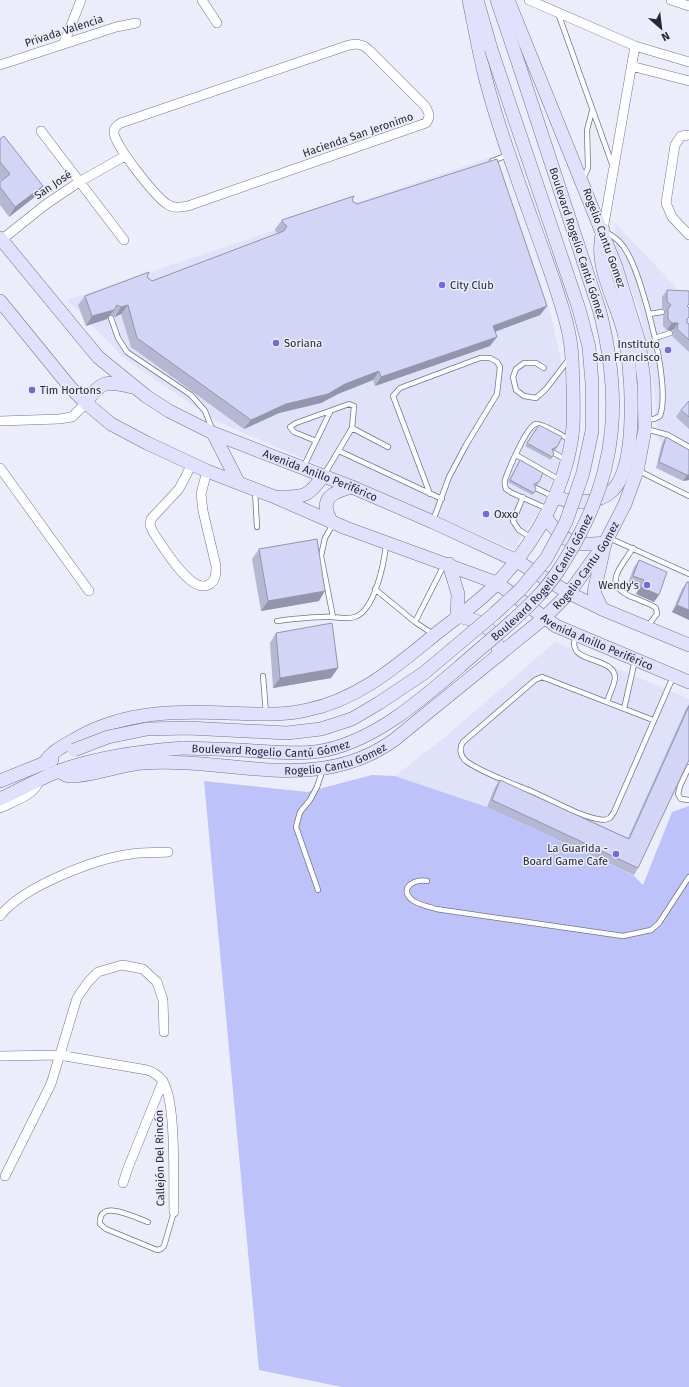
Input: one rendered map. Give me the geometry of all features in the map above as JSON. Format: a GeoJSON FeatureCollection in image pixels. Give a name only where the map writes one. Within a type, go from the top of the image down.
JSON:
{"type":"FeatureCollection","features":[{"type":"Feature","properties":{"kind":"street"},"geometry":{"type":"LineString","coordinates":[[64,43],[81,0]]}},
{"type":"Feature","properties":{"kind":"street"},"geometry":{"type":"LineString","coordinates":[[202,0],[217,23]]}},
{"type":"Feature","properties":{"kind":"street"},"geometry":{"type":"LineString","coordinates":[[44,764],[48,757],[70,742],[95,728],[120,719],[153,713],[188,711],[277,715],[308,710],[339,701],[362,690],[397,666],[497,583],[532,538],[546,513],[561,480],[571,440],[574,396],[572,354],[565,314],[509,155],[484,73],[469,0]]}},
{"type":"Feature","properties":{"kind":"street","name":"Boulevard Rogelio Cantú Gómez"},"geometry":{"type":"LineString","coordinates":[[0,781],[108,737],[147,730],[188,728],[287,733],[321,729],[352,719],[424,673],[516,594],[546,559],[566,522],[583,473],[592,431],[592,383],[589,347],[579,309],[491,49],[477,0]]}},
{"type":"Feature","properties":{"kind":"street","name":"Boulevard Rogelio Cantú Gómez"},"geometry":{"type":"LineString","coordinates":[[0,798],[59,771],[101,759],[142,751],[183,748],[289,753],[324,750],[354,741],[407,709],[448,676],[539,595],[562,566],[583,528],[599,492],[609,455],[613,418],[612,375],[608,344],[600,312],[497,0]]}},
{"type":"Feature","properties":{"kind":"street","name":"Rogelio Cantu Gomez"},"geometry":{"type":"LineString","coordinates":[[59,771],[70,776],[141,763],[178,761],[249,768],[323,768],[354,761],[376,752],[394,740],[544,618],[569,593],[606,540],[624,504],[637,471],[645,424],[644,381],[639,342],[603,230],[508,0]]}},
{"type":"Feature","properties":{"kind":"street"},"geometry":{"type":"LineString","coordinates":[[529,0],[635,46],[689,62]]}},
{"type":"Feature","properties":{"kind":"street"},"geometry":{"type":"LineString","coordinates":[[671,0],[689,6]]}},
{"type":"Feature","properties":{"kind":"street","name":"Privada Valencia"},"geometry":{"type":"LineString","coordinates":[[0,65],[64,43],[116,27],[136,23]]}},
{"type":"Feature","properties":{"kind":"street","name":"Hacienda San Jeronimo"},"geometry":{"type":"LineString","coordinates":[[349,45],[364,46],[370,50],[429,113],[430,118],[421,126],[188,206],[176,208],[168,205],[161,199],[125,156],[114,137],[113,131],[115,126],[121,123],[349,45]]}},
{"type":"Feature","properties":{"kind":"street"},"geometry":{"type":"LineString","coordinates":[[554,497],[579,502],[600,498],[606,495],[617,484],[627,454],[631,424],[630,362],[624,332],[605,277],[599,254],[599,242],[603,230],[615,170],[635,46]]}},
{"type":"Feature","properties":{"kind":"street"},"geometry":{"type":"LineString","coordinates":[[631,66],[689,81]]}},
{"type":"Feature","properties":{"kind":"street"},"geometry":{"type":"LineString","coordinates":[[41,131],[124,240]]}},
{"type":"Feature","properties":{"kind":"street"},"geometry":{"type":"LineString","coordinates":[[689,135],[681,136],[675,145],[666,203],[672,217],[689,235]]}},
{"type":"Feature","properties":{"kind":"street","name":"San José"},"geometry":{"type":"LineString","coordinates":[[0,239],[40,208],[79,182],[125,156]]}},
{"type":"Feature","properties":{"kind":"street","name":"Avenida Anillo Periférico"},"geometry":{"type":"LineString","coordinates":[[0,239],[98,357],[135,387],[169,411],[213,433],[352,487],[433,522],[516,560],[569,593],[602,609],[689,645]]}},
{"type":"Feature","properties":{"kind":"street","name":"Avenida Anillo Periférico"},"geometry":{"type":"LineString","coordinates":[[0,301],[70,387],[86,404],[111,424],[147,443],[207,471],[254,488],[332,522],[386,543],[497,583],[556,626],[689,682]]}},
{"type":"Feature","properties":{"kind":"street"},"geometry":{"type":"LineString","coordinates":[[0,421],[59,420],[72,417],[86,404],[99,386],[114,382],[135,387]]}},
{"type":"Feature","properties":{"kind":"street"},"geometry":{"type":"LineString","coordinates":[[213,433],[238,482]]}},
{"type":"Feature","properties":{"kind":"street"},"geometry":{"type":"LineString","coordinates":[[192,464],[179,489],[155,513],[150,524],[155,535],[188,580],[201,587],[207,586],[212,582],[216,575],[216,566],[203,511],[201,494],[207,471]]}},
{"type":"Feature","properties":{"kind":"street"},"geometry":{"type":"LineString","coordinates":[[0,468],[89,591]]}},
{"type":"Feature","properties":{"kind":"street"},"geometry":{"type":"LineString","coordinates":[[275,497],[300,497],[307,495],[312,492],[323,476]]}},
{"type":"Feature","properties":{"kind":"street"},"geometry":{"type":"LineString","coordinates":[[332,522],[325,506],[328,498],[333,494],[352,487]]}},
{"type":"Feature","properties":{"kind":"street"},"geometry":{"type":"LineString","coordinates":[[546,513],[553,529],[570,543],[580,544],[606,540],[594,592],[602,609]]}},
{"type":"Feature","properties":{"kind":"street"},"geometry":{"type":"LineString","coordinates":[[447,564],[458,594],[457,616]]}},
{"type":"Feature","properties":{"kind":"street"},"geometry":{"type":"LineString","coordinates":[[457,616],[484,624],[492,632],[498,644],[499,655]]}},
{"type":"Feature","properties":{"kind":"street"},"geometry":{"type":"LineString","coordinates":[[0,808],[30,793],[38,785],[39,780]]}},
{"type":"Feature","properties":{"kind":"street"},"geometry":{"type":"LineString","coordinates":[[0,916],[6,908],[20,897],[90,864],[131,854],[168,852]]}},
{"type":"Feature","properties":{"kind":"street"},"geometry":{"type":"LineString","coordinates":[[5,1176],[51,1084],[77,998],[88,982],[98,972],[122,965],[143,969],[157,982],[163,1000],[164,1032]]}},
{"type":"Feature","properties":{"kind":"street"},"geometry":{"type":"LineString","coordinates":[[0,1056],[59,1055],[147,1070],[156,1074],[163,1081],[123,1183]]}},
{"type":"Feature","properties":{"kind":"street","name":"Callejón Del Rincón"},"geometry":{"type":"LineString","coordinates":[[163,1081],[172,1109],[174,1212]]}},
{"type":"Feature","properties":{"kind":"lane"},"geometry":{"type":"LineString","coordinates":[[558,13],[592,111],[615,170]]}},
{"type":"Feature","properties":{"kind":"lane"},"geometry":{"type":"LineString","coordinates":[[582,181],[588,168],[587,130],[592,111]]}},
{"type":"Feature","properties":{"kind":"lane"},"geometry":{"type":"LineString","coordinates":[[489,162],[509,155]]}},
{"type":"Feature","properties":{"kind":"lane"},"geometry":{"type":"LineString","coordinates":[[603,230],[621,243],[628,253],[649,314],[655,338],[662,388],[662,410],[660,416],[645,424]]}},
{"type":"Feature","properties":{"kind":"lane"},"geometry":{"type":"LineString","coordinates":[[649,314],[662,312]]}},
{"type":"Feature","properties":{"kind":"lane"},"geometry":{"type":"LineString","coordinates":[[111,318],[118,338],[127,352],[192,395],[205,411],[213,433]]}},
{"type":"Feature","properties":{"kind":"lane"},"geometry":{"type":"LineString","coordinates":[[655,338],[670,333]]}},
{"type":"Feature","properties":{"kind":"lane"},"geometry":{"type":"LineString","coordinates":[[544,368],[536,363],[524,363],[516,369],[513,377],[516,390],[524,396],[536,398],[546,390],[572,354]]}},
{"type":"Feature","properties":{"kind":"lane"},"geometry":{"type":"LineString","coordinates":[[430,494],[393,396],[400,388],[480,358],[490,358],[497,362],[500,367],[497,394],[466,445],[449,477],[433,522]]}},
{"type":"Feature","properties":{"kind":"lane"},"geometry":{"type":"LineString","coordinates":[[316,441],[294,432],[290,427],[296,423],[349,404],[354,406],[352,428],[323,476]]}},
{"type":"Feature","properties":{"kind":"lane"},"geometry":{"type":"LineString","coordinates":[[303,468],[330,412]]}},
{"type":"Feature","properties":{"kind":"lane"},"geometry":{"type":"LineString","coordinates":[[546,513],[523,497],[506,489],[504,484],[510,474],[516,455],[533,425],[537,423],[571,440]]}},
{"type":"Feature","properties":{"kind":"lane"},"geometry":{"type":"LineString","coordinates":[[645,424],[689,446]]}},
{"type":"Feature","properties":{"kind":"lane"},"geometry":{"type":"LineString","coordinates":[[352,428],[388,447]]}},
{"type":"Feature","properties":{"kind":"lane"},"geometry":{"type":"LineString","coordinates":[[339,451],[442,499]]}},
{"type":"Feature","properties":{"kind":"lane"},"geometry":{"type":"LineString","coordinates":[[554,453],[566,460]]}},
{"type":"Feature","properties":{"kind":"lane"},"geometry":{"type":"LineString","coordinates":[[516,455],[561,480]]}},
{"type":"Feature","properties":{"kind":"lane"},"geometry":{"type":"LineString","coordinates":[[637,471],[689,496]]}},
{"type":"Feature","properties":{"kind":"lane"},"geometry":{"type":"LineString","coordinates":[[254,488],[257,527]]}},
{"type":"Feature","properties":{"kind":"lane"},"geometry":{"type":"LineString","coordinates":[[536,488],[554,497]]}},
{"type":"Feature","properties":{"kind":"lane"},"geometry":{"type":"LineString","coordinates":[[523,497],[513,521],[519,530],[532,538]]}},
{"type":"Feature","properties":{"kind":"lane"},"geometry":{"type":"LineString","coordinates":[[332,522],[325,538],[321,556],[333,617]]}},
{"type":"Feature","properties":{"kind":"lane"},"geometry":{"type":"LineString","coordinates":[[606,540],[633,548],[689,574]]}},
{"type":"Feature","properties":{"kind":"lane"},"geometry":{"type":"LineString","coordinates":[[277,621],[355,617],[363,612],[368,606],[375,589],[384,559],[386,543]]}},
{"type":"Feature","properties":{"kind":"lane"},"geometry":{"type":"LineString","coordinates":[[633,548],[618,572],[615,581],[616,587],[624,594],[656,608],[657,614],[647,627]]}},
{"type":"Feature","properties":{"kind":"lane"},"geometry":{"type":"LineString","coordinates":[[415,622],[447,564]]}},
{"type":"Feature","properties":{"kind":"lane"},"geometry":{"type":"LineString","coordinates":[[375,589],[415,622],[435,635]]}},
{"type":"Feature","properties":{"kind":"lane"},"geometry":{"type":"LineString","coordinates":[[576,634],[575,650],[604,664],[614,674],[615,679],[607,702]]}},
{"type":"Feature","properties":{"kind":"lane"},"geometry":{"type":"LineString","coordinates":[[624,709],[635,660]]}},
{"type":"Feature","properties":{"kind":"lane"},"geometry":{"type":"LineString","coordinates":[[263,676],[266,714]]}},
{"type":"Feature","properties":{"kind":"lane"},"geometry":{"type":"LineString","coordinates":[[653,720],[542,678],[535,680],[460,746],[463,757],[466,761],[504,780],[598,820],[604,820],[610,818],[674,676]]}},
{"type":"Feature","properties":{"kind":"lane"},"geometry":{"type":"LineString","coordinates":[[318,890],[296,827],[300,812],[310,800],[323,768]]}},
{"type":"Feature","properties":{"kind":"lane"},"geometry":{"type":"LineString","coordinates":[[689,768],[680,786],[678,794],[681,799],[689,800]]}},
{"type":"Feature","properties":{"kind":"lane"},"geometry":{"type":"LineString","coordinates":[[427,880],[420,879],[410,884],[407,889],[407,895],[413,901],[436,909],[623,936],[651,930],[663,917],[689,877]]}},
{"type":"Feature","properties":{"kind":"lane"},"geometry":{"type":"LineString","coordinates":[[148,1222],[111,1209],[104,1212],[100,1217],[100,1224],[106,1229],[157,1250],[164,1246],[174,1212]]}},
{"type":"Feature","properties":{"kind":"shaded area"},"geometry":{"type":"Polygon","coordinates":[[[492,157],[551,315],[566,384],[566,430],[556,472],[539,512],[513,549],[214,420],[124,358],[67,300],[492,157]]]}},
{"type":"Feature","properties":{"kind":"shaded area","name":"Instituto San Francisco"},"geometry":{"type":"Polygon","coordinates":[[[615,223],[689,301],[689,456],[658,440],[654,387],[640,312],[616,251],[615,223]]]}},
{"type":"Feature","properties":{"kind":"shaded area"},"geometry":{"type":"Polygon","coordinates":[[[555,642],[689,699],[689,756],[633,875],[487,807],[395,776],[445,737],[555,642]]]}},
{"type":"Feature","properties":{"kind":"shaded area"},"geometry":{"type":"Polygon","coordinates":[[[372,775],[395,776],[487,807],[633,875],[643,885],[672,812],[689,806],[689,1387],[342,1387],[259,1370],[204,781],[307,792],[372,775]]]}},
{"type":"Feature","properties":{"kind":"building"},"geometry":{"type":"Polygon","coordinates":[[[4,136],[43,186],[15,207],[0,187],[0,182],[10,174],[0,162],[0,139],[4,136]]]}},
{"type":"Feature","properties":{"kind":"building"},"geometry":{"type":"Polygon","coordinates":[[[497,159],[547,306],[493,326],[497,337],[381,377],[379,371],[345,384],[328,394],[286,404],[251,420],[137,338],[128,305],[121,307],[117,305],[114,310],[92,316],[85,296],[149,272],[147,277],[152,281],[284,231],[287,226],[282,220],[354,196],[352,201],[357,204],[497,159]]]}},
{"type":"Feature","properties":{"kind":"building"},"geometry":{"type":"Polygon","coordinates":[[[667,290],[689,291],[689,304],[687,306],[689,308],[689,317],[687,319],[687,323],[689,324],[689,340],[677,329],[678,323],[672,323],[668,319],[668,309],[671,305],[667,301],[667,290]]]}},
{"type":"Feature","properties":{"kind":"building"},"geometry":{"type":"Polygon","coordinates":[[[689,401],[689,417],[681,410],[689,401]]]}},
{"type":"Feature","properties":{"kind":"building"},"geometry":{"type":"Polygon","coordinates":[[[539,425],[562,437],[557,447],[552,449],[554,454],[552,457],[527,443],[539,425]]]}},
{"type":"Feature","properties":{"kind":"building"},"geometry":{"type":"Polygon","coordinates":[[[666,437],[689,450],[689,475],[659,462],[666,437]]]}},
{"type":"Feature","properties":{"kind":"building"},"geometry":{"type":"Polygon","coordinates":[[[520,460],[543,473],[539,482],[534,484],[536,489],[534,493],[510,480],[520,460]]]}},
{"type":"Feature","properties":{"kind":"building"},"geometry":{"type":"Polygon","coordinates":[[[317,539],[325,591],[268,601],[259,549],[317,539]]]}},
{"type":"Feature","properties":{"kind":"building"},"geometry":{"type":"Polygon","coordinates":[[[639,560],[667,572],[659,595],[641,587],[644,580],[633,576],[639,560]]]}},
{"type":"Feature","properties":{"kind":"building"},"geometry":{"type":"Polygon","coordinates":[[[687,582],[689,582],[689,610],[677,605],[687,582]]]}},
{"type":"Feature","properties":{"kind":"building"},"geometry":{"type":"Polygon","coordinates":[[[332,623],[338,668],[280,678],[276,633],[332,623]]]}},
{"type":"Feature","properties":{"kind":"building"},"geometry":{"type":"Polygon","coordinates":[[[689,706],[689,760],[638,868],[492,800],[500,780],[629,839],[689,706]]]}},
{"type":"Feature","properties":{"kind":"place","name":"City Club"},"geometry":{"type":"Point","coordinates":[442,285]}},
{"type":"Feature","properties":{"kind":"place","name":"Soriana"},"geometry":{"type":"Point","coordinates":[276,343]}},
{"type":"Feature","properties":{"kind":"place","name":"Instituto San Francisco"},"geometry":{"type":"Point","coordinates":[668,350]}},
{"type":"Feature","properties":{"kind":"place","name":"Tim Hortons"},"geometry":{"type":"Point","coordinates":[32,390]}},
{"type":"Feature","properties":{"kind":"place","name":"Oxxo"},"geometry":{"type":"Point","coordinates":[486,514]}},
{"type":"Feature","properties":{"kind":"place","name":"Wendy's"},"geometry":{"type":"Point","coordinates":[647,585]}},
{"type":"Feature","properties":{"kind":"place","name":"La Guarida - Board Game Cafe"},"geometry":{"type":"Point","coordinates":[616,854]}}]}
